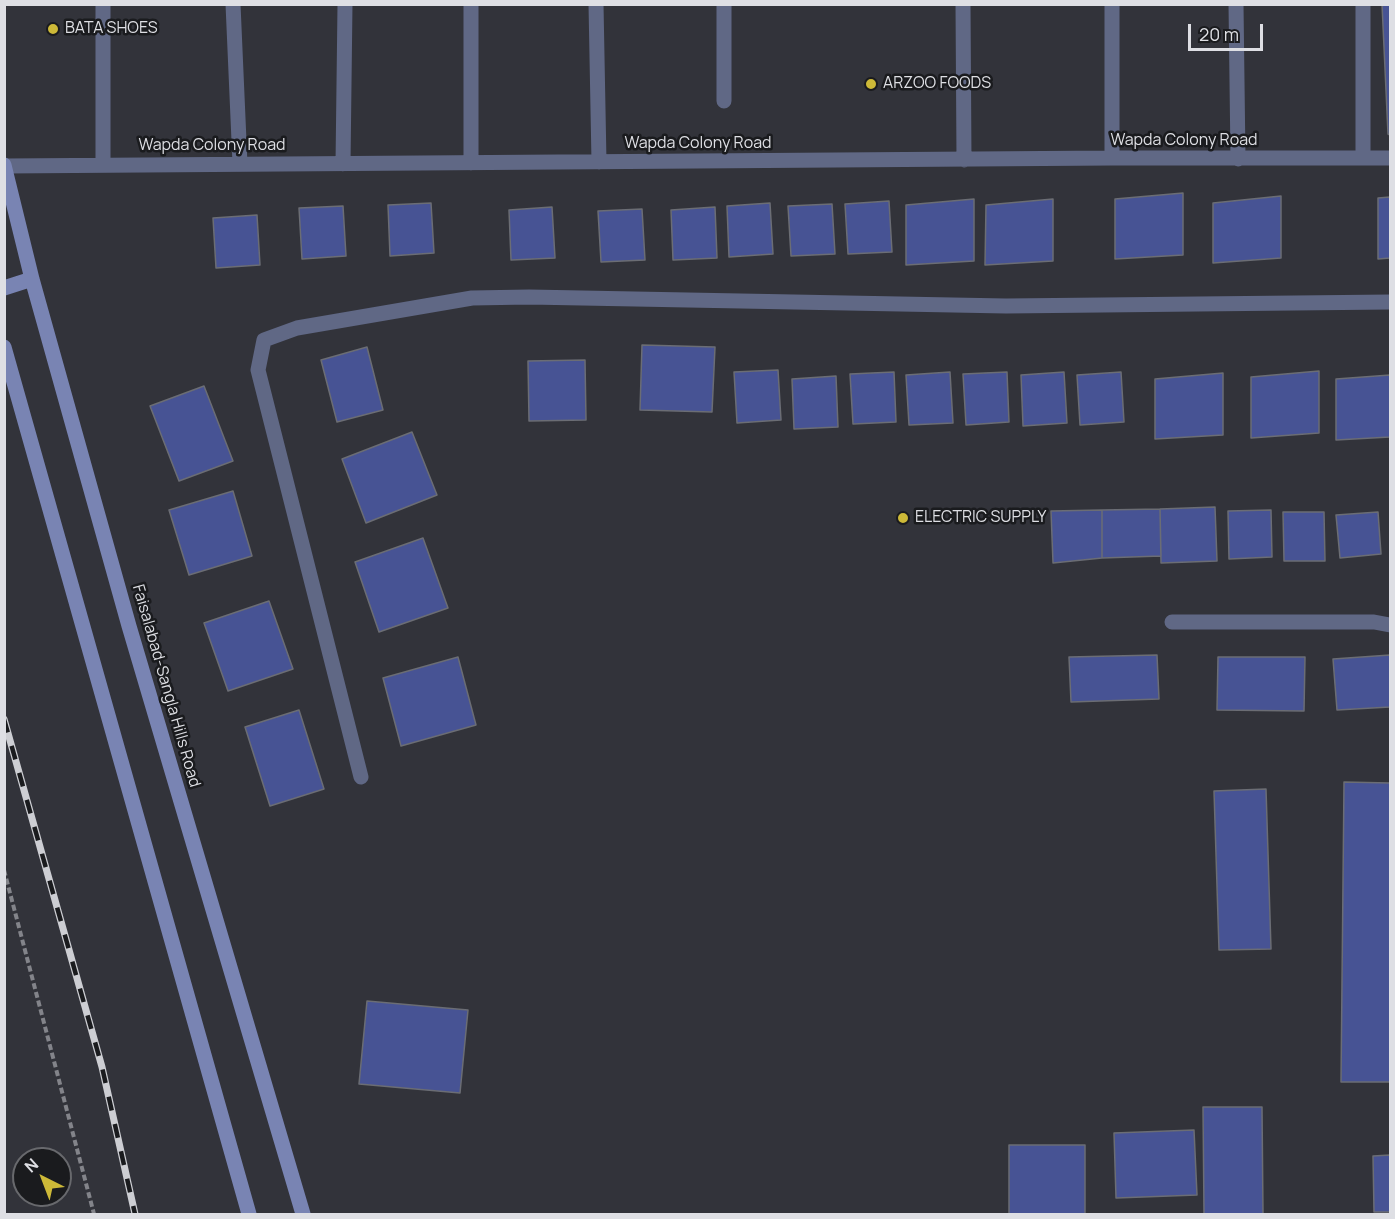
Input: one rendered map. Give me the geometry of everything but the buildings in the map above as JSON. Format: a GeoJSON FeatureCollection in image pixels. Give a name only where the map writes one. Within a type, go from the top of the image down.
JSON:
{"type":"FeatureCollection","features":[{"type":"Feature","properties":{"kind":"main road","name":"Faisalabad-Sangla Hills Road"},"geometry":{"type":"LineString","coordinates":[[5,166],[32,279],[129,626],[303,1215]]}},
{"type":"Feature","properties":{"kind":"main road"},"geometry":{"type":"LineString","coordinates":[[4,288],[32,279]]}},
{"type":"Feature","properties":{"kind":"main road"},"geometry":{"type":"LineString","coordinates":[[4,347],[249,1215]]}},
{"type":"Feature","properties":{"kind":"street"},"geometry":{"type":"LineString","coordinates":[[103,4],[103,165]]}},
{"type":"Feature","properties":{"kind":"street"},"geometry":{"type":"LineString","coordinates":[[233,4],[240,164]]}},
{"type":"Feature","properties":{"kind":"street"},"geometry":{"type":"LineString","coordinates":[[344,164],[345,4]]}},
{"type":"Feature","properties":{"kind":"street"},"geometry":{"type":"LineString","coordinates":[[471,4],[471,163]]}},
{"type":"Feature","properties":{"kind":"street"},"geometry":{"type":"LineString","coordinates":[[596,4],[599,162]]}},
{"type":"Feature","properties":{"kind":"street"},"geometry":{"type":"LineString","coordinates":[[724,4],[724,102]]}},
{"type":"Feature","properties":{"kind":"street"},"geometry":{"type":"LineString","coordinates":[[963,4],[964,160]]}},
{"type":"Feature","properties":{"kind":"street"},"geometry":{"type":"LineString","coordinates":[[1112,4],[1112,158]]}},
{"type":"Feature","properties":{"kind":"street"},"geometry":{"type":"LineString","coordinates":[[1236,4],[1238,159]]}},
{"type":"Feature","properties":{"kind":"street"},"geometry":{"type":"LineString","coordinates":[[1363,4],[1363,159]]}},
{"type":"Feature","properties":{"kind":"street","name":"Wapda Colony Road"},"geometry":{"type":"LineString","coordinates":[[5,166],[1390,158]]}},
{"type":"Feature","properties":{"kind":"street"},"geometry":{"type":"LineString","coordinates":[[361,777],[258,370],[264,340],[297,327],[472,298],[529,297],[1006,306],[1390,302]]}},
{"type":"Feature","properties":{"kind":"street"},"geometry":{"type":"LineString","coordinates":[[1172,622],[1374,622],[1390,625]]}},
{"type":"Feature","properties":{"kind":"path"},"geometry":{"type":"LineString","coordinates":[[4,870],[94,1215]]}},
{"type":"Feature","properties":{"kind":"railway"},"geometry":{"type":"LineString","coordinates":[[4,719],[102,1067],[135,1214]]}},
{"type":"Feature","properties":{"kind":"place","name":"BATA SHOES"},"geometry":{"type":"Point","coordinates":[53,29]}},
{"type":"Feature","properties":{"kind":"place","name":"ARZOO FOODS"},"geometry":{"type":"Point","coordinates":[871,84]}},
{"type":"Feature","properties":{"kind":"place","name":"ELECTRIC SUPPLY"},"geometry":{"type":"Point","coordinates":[903,518]}}]}
